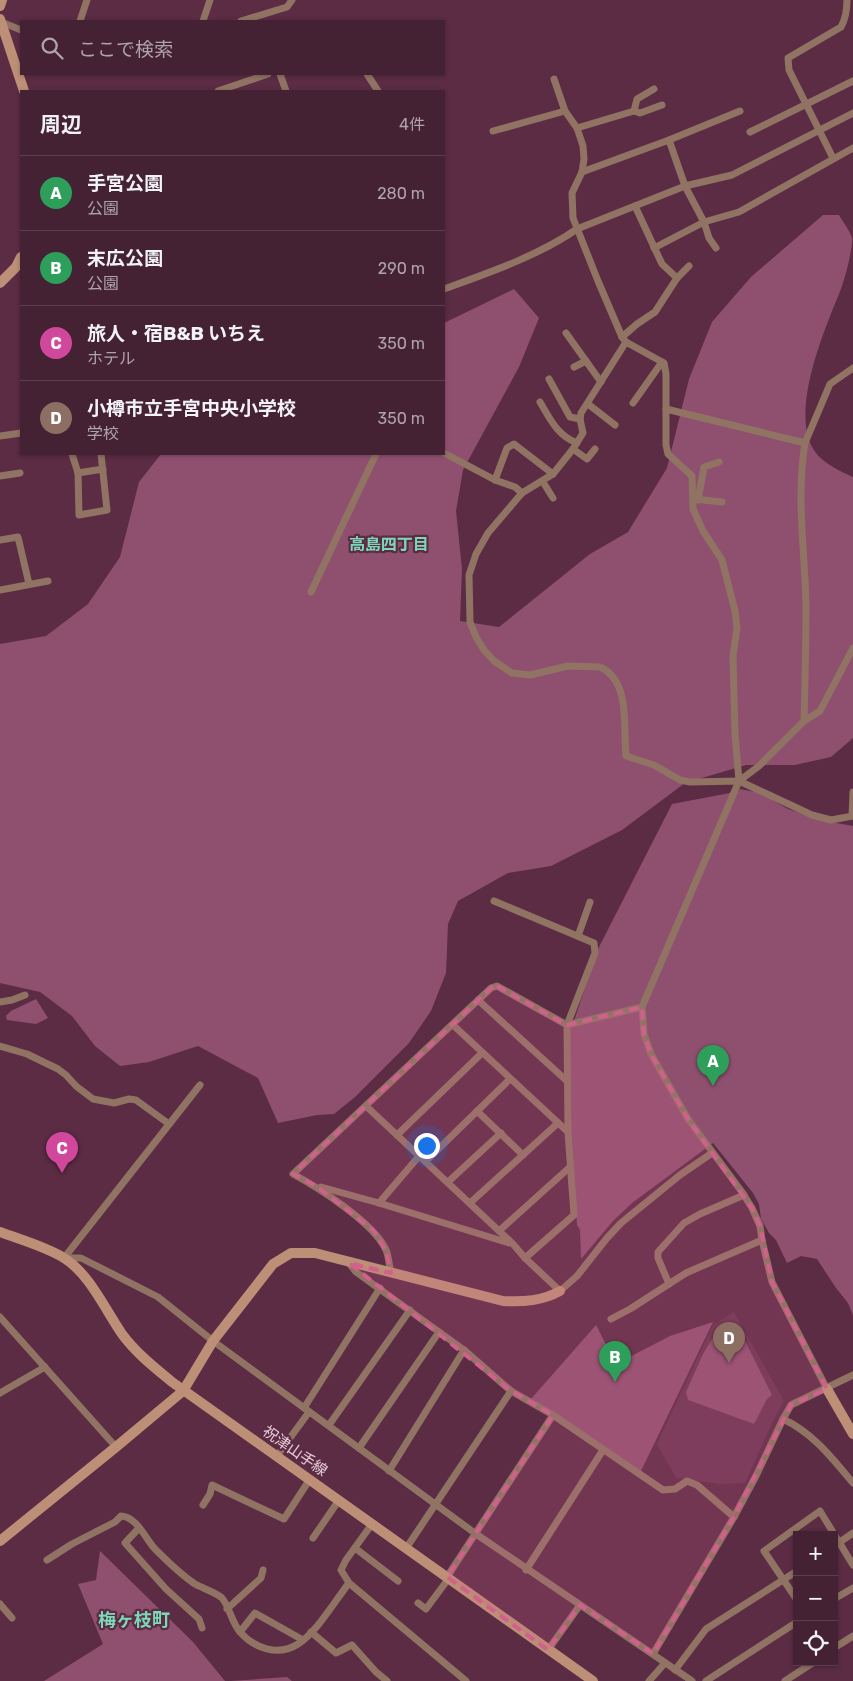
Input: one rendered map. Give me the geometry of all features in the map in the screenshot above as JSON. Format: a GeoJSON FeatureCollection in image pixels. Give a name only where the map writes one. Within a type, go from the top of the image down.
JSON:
{"type":"FeatureCollection","features":[{"type":"Feature","properties":{"kind":"street"},"geometry":{"type":"LineString","coordinates":[[0,6],[2,0]]}},
{"type":"Feature","properties":{"kind":"street"},"geometry":{"type":"LineString","coordinates":[[80,20],[87,0]]}},
{"type":"Feature","properties":{"kind":"street"},"geometry":{"type":"LineString","coordinates":[[203,20],[210,0]]}},
{"type":"Feature","properties":{"kind":"street"},"geometry":{"type":"LineString","coordinates":[[244,20],[286,7],[292,0]]}},
{"type":"Feature","properties":{"kind":"street"},"geometry":{"type":"LineString","coordinates":[[833,158],[789,70],[788,58],[841,27],[848,10],[847,0]]}},
{"type":"Feature","properties":{"kind":"street"},"geometry":{"type":"LineString","coordinates":[[0,21],[20,30]]}},
{"type":"Feature","properties":{"kind":"street"},"geometry":{"type":"LineString","coordinates":[[0,21],[24,90]]}},
{"type":"Feature","properties":{"kind":"street"},"geometry":{"type":"LineString","coordinates":[[221,90],[265,75]]}},
{"type":"Feature","properties":{"kind":"street"},"geometry":{"type":"LineString","coordinates":[[280,75],[286,90]]}},
{"type":"Feature","properties":{"kind":"street"},"geometry":{"type":"LineString","coordinates":[[368,75],[377,90]]}},
{"type":"Feature","properties":{"kind":"street"},"geometry":{"type":"LineString","coordinates":[[554,79],[565,111],[577,128],[583,146],[582,172],[572,193],[573,218],[624,340],[664,363],[666,374],[668,454],[692,476],[695,499]]}},
{"type":"Feature","properties":{"kind":"street"},"geometry":{"type":"LineString","coordinates":[[750,132],[853,80]]}},
{"type":"Feature","properties":{"kind":"street"},"geometry":{"type":"LineString","coordinates":[[634,111],[638,100],[654,89]]}},
{"type":"Feature","properties":{"kind":"street"},"geometry":{"type":"LineString","coordinates":[[577,128],[634,111],[640,113],[662,105]]}},
{"type":"Feature","properties":{"kind":"street"},"geometry":{"type":"LineString","coordinates":[[493,131],[565,111]]}},
{"type":"Feature","properties":{"kind":"street"},"geometry":{"type":"LineString","coordinates":[[582,172],[740,111]]}},
{"type":"Feature","properties":{"kind":"street"},"geometry":{"type":"LineString","coordinates":[[445,289],[536,252],[577,229],[685,186],[732,175],[853,113]]}},
{"type":"Feature","properties":{"kind":"street"},"geometry":{"type":"LineString","coordinates":[[669,140],[685,186],[704,222],[709,238],[716,248]]}},
{"type":"Feature","properties":{"kind":"street"},"geometry":{"type":"LineString","coordinates":[[654,248],[704,222],[739,212],[853,148]]}},
{"type":"Feature","properties":{"kind":"street"},"geometry":{"type":"LineString","coordinates":[[635,206],[662,264],[677,278]]}},
{"type":"Feature","properties":{"kind":"street"},"geometry":{"type":"LineString","coordinates":[[0,283],[12,271],[20,259]]}},
{"type":"Feature","properties":{"kind":"street"},"geometry":{"type":"LineString","coordinates":[[689,266],[677,278],[655,312],[637,324],[624,340],[588,404],[581,412],[580,419],[583,432],[575,446],[553,474],[543,482],[522,493],[488,533],[476,554],[469,575],[470,622],[484,650],[494,661],[512,674],[530,675],[568,666],[600,667],[615,677],[623,708],[626,756],[654,766],[680,780],[690,782],[739,781],[812,816],[831,820],[852,816],[853,792]]}},
{"type":"Feature","properties":{"kind":"street"},"geometry":{"type":"LineString","coordinates":[[566,333],[601,382]]}},
{"type":"Feature","properties":{"kind":"street"},"geometry":{"type":"LineString","coordinates":[[574,366],[586,361]]}},
{"type":"Feature","properties":{"kind":"street"},"geometry":{"type":"LineString","coordinates":[[634,403],[662,362]]}},
{"type":"Feature","properties":{"kind":"street"},"geometry":{"type":"LineString","coordinates":[[804,721],[806,606],[800,488],[805,443],[830,384],[853,368]]}},
{"type":"Feature","properties":{"kind":"street"},"geometry":{"type":"LineString","coordinates":[[549,379],[570,417],[580,419]]}},
{"type":"Feature","properties":{"kind":"street"},"geometry":{"type":"LineString","coordinates":[[540,402],[556,429],[588,459],[595,449]]}},
{"type":"Feature","properties":{"kind":"street"},"geometry":{"type":"LineString","coordinates":[[588,404],[615,425]]}},
{"type":"Feature","properties":{"kind":"street"},"geometry":{"type":"LineString","coordinates":[[666,409],[805,443]]}},
{"type":"Feature","properties":{"kind":"street"},"geometry":{"type":"LineString","coordinates":[[0,436],[20,433]]}},
{"type":"Feature","properties":{"kind":"street"},"geometry":{"type":"LineString","coordinates":[[495,480],[507,448],[514,444],[553,474]]}},
{"type":"Feature","properties":{"kind":"street"},"geometry":{"type":"LineString","coordinates":[[445,454],[495,480],[514,487],[522,493]]}},
{"type":"Feature","properties":{"kind":"street"},"geometry":{"type":"LineString","coordinates":[[72,455],[78,473],[79,515],[107,510],[101,455]]}},
{"type":"Feature","properties":{"kind":"street"},"geometry":{"type":"LineString","coordinates":[[311,592],[376,455]]}},
{"type":"Feature","properties":{"kind":"street"},"geometry":{"type":"LineString","coordinates":[[719,462],[704,466],[693,509],[722,560],[735,610],[737,628],[733,656],[735,734],[739,781],[642,1007],[644,1034],[651,1054],[688,1119],[744,1195],[760,1226],[772,1282],[853,1434]]}},
{"type":"Feature","properties":{"kind":"street"},"geometry":{"type":"LineString","coordinates":[[78,473],[103,469]]}},
{"type":"Feature","properties":{"kind":"street"},"geometry":{"type":"LineString","coordinates":[[0,476],[20,473]]}},
{"type":"Feature","properties":{"kind":"street"},"geometry":{"type":"LineString","coordinates":[[543,482],[553,498]]}},
{"type":"Feature","properties":{"kind":"street"},"geometry":{"type":"LineString","coordinates":[[695,499],[722,502]]}},
{"type":"Feature","properties":{"kind":"street"},"geometry":{"type":"LineString","coordinates":[[0,540],[18,537],[29,584]]}},
{"type":"Feature","properties":{"kind":"street"},"geometry":{"type":"LineString","coordinates":[[0,590],[48,581]]}},
{"type":"Feature","properties":{"kind":"street"},"geometry":{"type":"LineString","coordinates":[[739,781],[760,766],[804,721],[820,711],[853,648]]}},
{"type":"Feature","properties":{"kind":"street"},"geometry":{"type":"LineString","coordinates":[[494,901],[594,943],[595,953],[568,1025],[568,1132],[574,1215],[525,1258]]}},
{"type":"Feature","properties":{"kind":"street"},"geometry":{"type":"LineString","coordinates":[[578,936],[590,902]]}},
{"type":"Feature","properties":{"kind":"street"},"geometry":{"type":"LineString","coordinates":[[391,1273],[386,1250],[373,1230],[316,1186],[293,1174],[491,988],[497,986],[568,1025],[642,1007]]}},
{"type":"Feature","properties":{"kind":"street"},"geometry":{"type":"LineString","coordinates":[[0,1002],[25,995]]}},
{"type":"Feature","properties":{"kind":"street"},"geometry":{"type":"LineString","coordinates":[[478,1000],[568,1082]]}},
{"type":"Feature","properties":{"kind":"street"},"geometry":{"type":"LineString","coordinates":[[453,1025],[568,1132]]}},
{"type":"Feature","properties":{"kind":"street"},"geometry":{"type":"LineString","coordinates":[[0,1046],[27,1054],[58,1069],[93,1099],[114,1103],[129,1099],[136,1100],[169,1124]]}},
{"type":"Feature","properties":{"kind":"street"},"geometry":{"type":"LineString","coordinates":[[397,1134],[482,1052]]}},
{"type":"Feature","properties":{"kind":"street"},"geometry":{"type":"LineString","coordinates":[[426,1161],[510,1079]]}},
{"type":"Feature","properties":{"kind":"street"},"geometry":{"type":"LineString","coordinates":[[64,1258],[200,1086]]}},
{"type":"Feature","properties":{"kind":"street"},"geometry":{"type":"LineString","coordinates":[[366,1106],[420,1155],[560,1290]]}},
{"type":"Feature","properties":{"kind":"street"},"geometry":{"type":"LineString","coordinates":[[477,1111],[524,1155]]}},
{"type":"Feature","properties":{"kind":"street"},"geometry":{"type":"LineString","coordinates":[[470,1204],[558,1123]]}},
{"type":"Feature","properties":{"kind":"street"},"geometry":{"type":"LineString","coordinates":[[448,1182],[501,1133]]}},
{"type":"Feature","properties":{"kind":"street"},"geometry":{"type":"LineString","coordinates":[[0,1541],[183,1390],[213,1341],[273,1264],[291,1253],[315,1254],[504,1301],[525,1302],[547,1297],[560,1290],[577,1276],[621,1223],[674,1180],[712,1153]]}},
{"type":"Feature","properties":{"kind":"street"},"geometry":{"type":"LineString","coordinates":[[380,1203],[420,1155]]}},
{"type":"Feature","properties":{"kind":"street"},"geometry":{"type":"LineString","coordinates":[[499,1232],[570,1167]]}},
{"type":"Feature","properties":{"kind":"street"},"geometry":{"type":"LineString","coordinates":[[316,1186],[380,1203],[513,1244]]}},
{"type":"Feature","properties":{"kind":"street"},"geometry":{"type":"LineString","coordinates":[[669,1284],[658,1258],[658,1252],[684,1223],[744,1195]]}},
{"type":"Feature","properties":{"kind":"street","name":"祝津山手線"},"geometry":{"type":"LineString","coordinates":[[0,1232],[64,1258],[77,1268],[137,1353],[183,1390],[594,1681]]}},
{"type":"Feature","properties":{"kind":"street"},"geometry":{"type":"LineString","coordinates":[[611,1318],[630,1309],[686,1273],[762,1240]]}},
{"type":"Feature","properties":{"kind":"street"},"geometry":{"type":"LineString","coordinates":[[64,1258],[82,1258],[158,1297],[213,1341],[306,1410],[526,1570],[692,1681]]}},
{"type":"Feature","properties":{"kind":"street"},"geometry":{"type":"LineString","coordinates":[[349,1263],[356,1272],[464,1350],[511,1391],[553,1414],[663,1490],[675,1488],[687,1480],[697,1485],[734,1517]]}},
{"type":"Feature","properties":{"kind":"street"},"geometry":{"type":"LineString","coordinates":[[276,1457],[380,1288]]}},
{"type":"Feature","properties":{"kind":"street"},"geometry":{"type":"LineString","coordinates":[[329,1425],[410,1310]]}},
{"type":"Feature","properties":{"kind":"street"},"geometry":{"type":"LineString","coordinates":[[0,1317],[116,1447]]}},
{"type":"Feature","properties":{"kind":"street"},"geometry":{"type":"LineString","coordinates":[[359,1448],[439,1332]]}},
{"type":"Feature","properties":{"kind":"street"},"geometry":{"type":"LineString","coordinates":[[389,1471],[464,1350]]}},
{"type":"Feature","properties":{"kind":"street"},"geometry":{"type":"LineString","coordinates":[[0,1393],[45,1367]]}},
{"type":"Feature","properties":{"kind":"street"},"geometry":{"type":"LineString","coordinates":[[653,1654],[734,1517],[791,1405],[853,1376]]}},
{"type":"Feature","properties":{"kind":"street"},"geometry":{"type":"LineString","coordinates":[[407,1547],[511,1391]]}},
{"type":"Feature","properties":{"kind":"street"},"geometry":{"type":"LineString","coordinates":[[418,1603],[426,1609],[553,1414]]}},
{"type":"Feature","properties":{"kind":"street"},"geometry":{"type":"LineString","coordinates":[[783,1419],[816,1441],[853,1483]]}},
{"type":"Feature","properties":{"kind":"street"},"geometry":{"type":"LineString","coordinates":[[526,1570],[603,1450]]}},
{"type":"Feature","properties":{"kind":"street"},"geometry":{"type":"LineString","coordinates":[[203,1505],[210,1494],[212,1485],[284,1520],[310,1480]]}},
{"type":"Feature","properties":{"kind":"street"},"geometry":{"type":"LineString","coordinates":[[313,1538],[339,1500]]}},
{"type":"Feature","properties":{"kind":"street"},"geometry":{"type":"LineString","coordinates":[[793,1594],[764,1551],[820,1511],[830,1531]]}},
{"type":"Feature","properties":{"kind":"street"},"geometry":{"type":"LineString","coordinates":[[47,1560],[72,1544],[115,1522],[121,1516],[127,1516],[174,1569],[195,1584],[222,1598],[233,1622],[240,1632],[254,1644],[266,1649],[288,1649],[303,1640],[349,1583]]}},
{"type":"Feature","properties":{"kind":"street"},"geometry":{"type":"LineString","coordinates":[[372,1524],[341,1570],[349,1583],[466,1681]]}},
{"type":"Feature","properties":{"kind":"street"},"geometry":{"type":"LineString","coordinates":[[139,1528],[125,1543],[166,1589],[199,1619],[202,1628]]}},
{"type":"Feature","properties":{"kind":"street"},"geometry":{"type":"LineString","coordinates":[[838,1543],[853,1533]]}},
{"type":"Feature","properties":{"kind":"street"},"geometry":{"type":"LineString","coordinates":[[838,1545],[853,1565]]}},
{"type":"Feature","properties":{"kind":"street"},"geometry":{"type":"LineString","coordinates":[[355,1548],[398,1580]]}},
{"type":"Feature","properties":{"kind":"street"},"geometry":{"type":"LineString","coordinates":[[227,1609],[261,1578],[263,1570]]}},
{"type":"Feature","properties":{"kind":"street"},"geometry":{"type":"LineString","coordinates":[[675,1670],[706,1629],[793,1574]]}},
{"type":"Feature","properties":{"kind":"street"},"geometry":{"type":"LineString","coordinates":[[838,1597],[853,1588]]}},
{"type":"Feature","properties":{"kind":"street"},"geometry":{"type":"LineString","coordinates":[[0,1604],[12,1618]]}},
{"type":"Feature","properties":{"kind":"street"},"geometry":{"type":"LineString","coordinates":[[548,1650],[580,1605]]}},
{"type":"Feature","properties":{"kind":"street"},"geometry":{"type":"LineString","coordinates":[[240,1632],[255,1613],[303,1640]]}},
{"type":"Feature","properties":{"kind":"street"},"geometry":{"type":"LineString","coordinates":[[706,1681],[793,1625]]}},
{"type":"Feature","properties":{"kind":"street"},"geometry":{"type":"LineString","coordinates":[[311,1632],[336,1653],[352,1645],[376,1672],[387,1681]]}},
{"type":"Feature","properties":{"kind":"street"},"geometry":{"type":"LineString","coordinates":[[838,1645],[853,1636]]}},
{"type":"Feature","properties":{"kind":"street"},"geometry":{"type":"LineString","coordinates":[[650,1681],[664,1663]]}},
{"type":"Feature","properties":{"kind":"street"},"geometry":{"type":"LineString","coordinates":[[785,1681],[808,1666]]}},
{"type":"Feature","properties":{"kind":"highlighted area"},"geometry":{"type":"Polygon","coordinates":[[[497,986],[567,1025],[642,1007],[644,1034],[651,1054],[688,1119],[752,1208],[760,1226],[772,1282],[827,1389],[791,1405],[734,1517],[653,1654],[580,1605],[548,1650],[447,1577],[553,1415],[511,1391],[349,1263],[391,1273],[386,1251],[373,1230],[316,1186],[293,1174],[491,988],[497,986]]]}},
{"type":"Feature","properties":{"kind":"shaded area"},"geometry":{"type":"Polygon","coordinates":[[[823,215],[839,215],[851,235],[850,258],[812,369],[806,410],[806,429],[814,451],[829,465],[853,477],[853,738],[831,757],[795,765],[746,765],[685,783],[622,830],[551,866],[508,873],[458,901],[448,924],[446,973],[431,1011],[409,1043],[355,1097],[334,1114],[317,1115],[278,1123],[258,1078],[198,1046],[149,1062],[120,1066],[95,1046],[72,1016],[40,992],[0,983],[0,644],[46,636],[88,604],[120,557],[139,482],[160,455],[445,455],[445,323],[514,289],[539,318],[519,367],[463,470],[456,511],[462,569],[460,621],[499,627],[590,554],[628,532],[667,468],[689,379],[712,322],[751,277],[823,215]]]}},
{"type":"Feature","properties":{"kind":"shaded area"},"geometry":{"type":"Polygon","coordinates":[[[740,789],[760,793],[788,809],[820,820],[853,826],[853,1315],[848,1303],[817,1259],[801,1256],[787,1263],[776,1240],[769,1233],[761,1219],[759,1204],[753,1193],[713,1143],[632,1203],[613,1221],[581,1259],[565,1056],[571,1026],[598,949],[672,804],[738,792],[740,789]]]}},
{"type":"Feature","properties":{"kind":"shaded area"},"geometry":{"type":"Polygon","coordinates":[[[36,999],[48,1018],[36,1024],[7,1020],[6,1016],[11,1011],[36,999]]]}},
{"type":"Feature","properties":{"kind":"shaded area"},"geometry":{"type":"Polygon","coordinates":[[[734,1312],[784,1401],[745,1483],[721,1484],[676,1478],[657,1444],[713,1325],[734,1312]]]}},
{"type":"Feature","properties":{"kind":"shaded area"},"geometry":{"type":"Polygon","coordinates":[[[713,1322],[641,1471],[554,1412],[531,1399],[596,1325],[616,1364],[670,1336],[713,1322]]]}},
{"type":"Feature","properties":{"kind":"shaded area"},"geometry":{"type":"Polygon","coordinates":[[[736,1323],[772,1395],[767,1399],[754,1424],[688,1400],[686,1392],[703,1354],[715,1334],[736,1323]]]}},
{"type":"Feature","properties":{"kind":"shaded area"},"geometry":{"type":"Polygon","coordinates":[[[100,1551],[193,1642],[225,1681],[44,1681],[103,1644],[78,1584],[96,1580],[100,1551]]]}},
{"type":"Feature","properties":{"kind":"shaded area"},"geometry":{"type":"Polygon","coordinates":[[[287,1677],[292,1681],[231,1681],[287,1677]]]}},
{"type":"Feature","properties":{"kind":"place","name":"手宮公園"},"geometry":{"type":"Point","coordinates":[713,1086]}},
{"type":"Feature","properties":{"kind":"place","name":"旅人・宿B&B いちえ"},"geometry":{"type":"Point","coordinates":[62,1173]}},
{"type":"Feature","properties":{"kind":"place","name":"小樽市立手宮中央小学校"},"geometry":{"type":"Point","coordinates":[729,1363]}},
{"type":"Feature","properties":{"kind":"place","name":"末広公園"},"geometry":{"type":"Point","coordinates":[615,1382]}},
{"type":"Feature","properties":{"kind":"district","name":"高島四丁目"},"geometry":{"type":"Point","coordinates":[389,544]}},
{"type":"Feature","properties":{"kind":"district","name":"梅ヶ枝町"},"geometry":{"type":"Point","coordinates":[134,1620]}}]}
